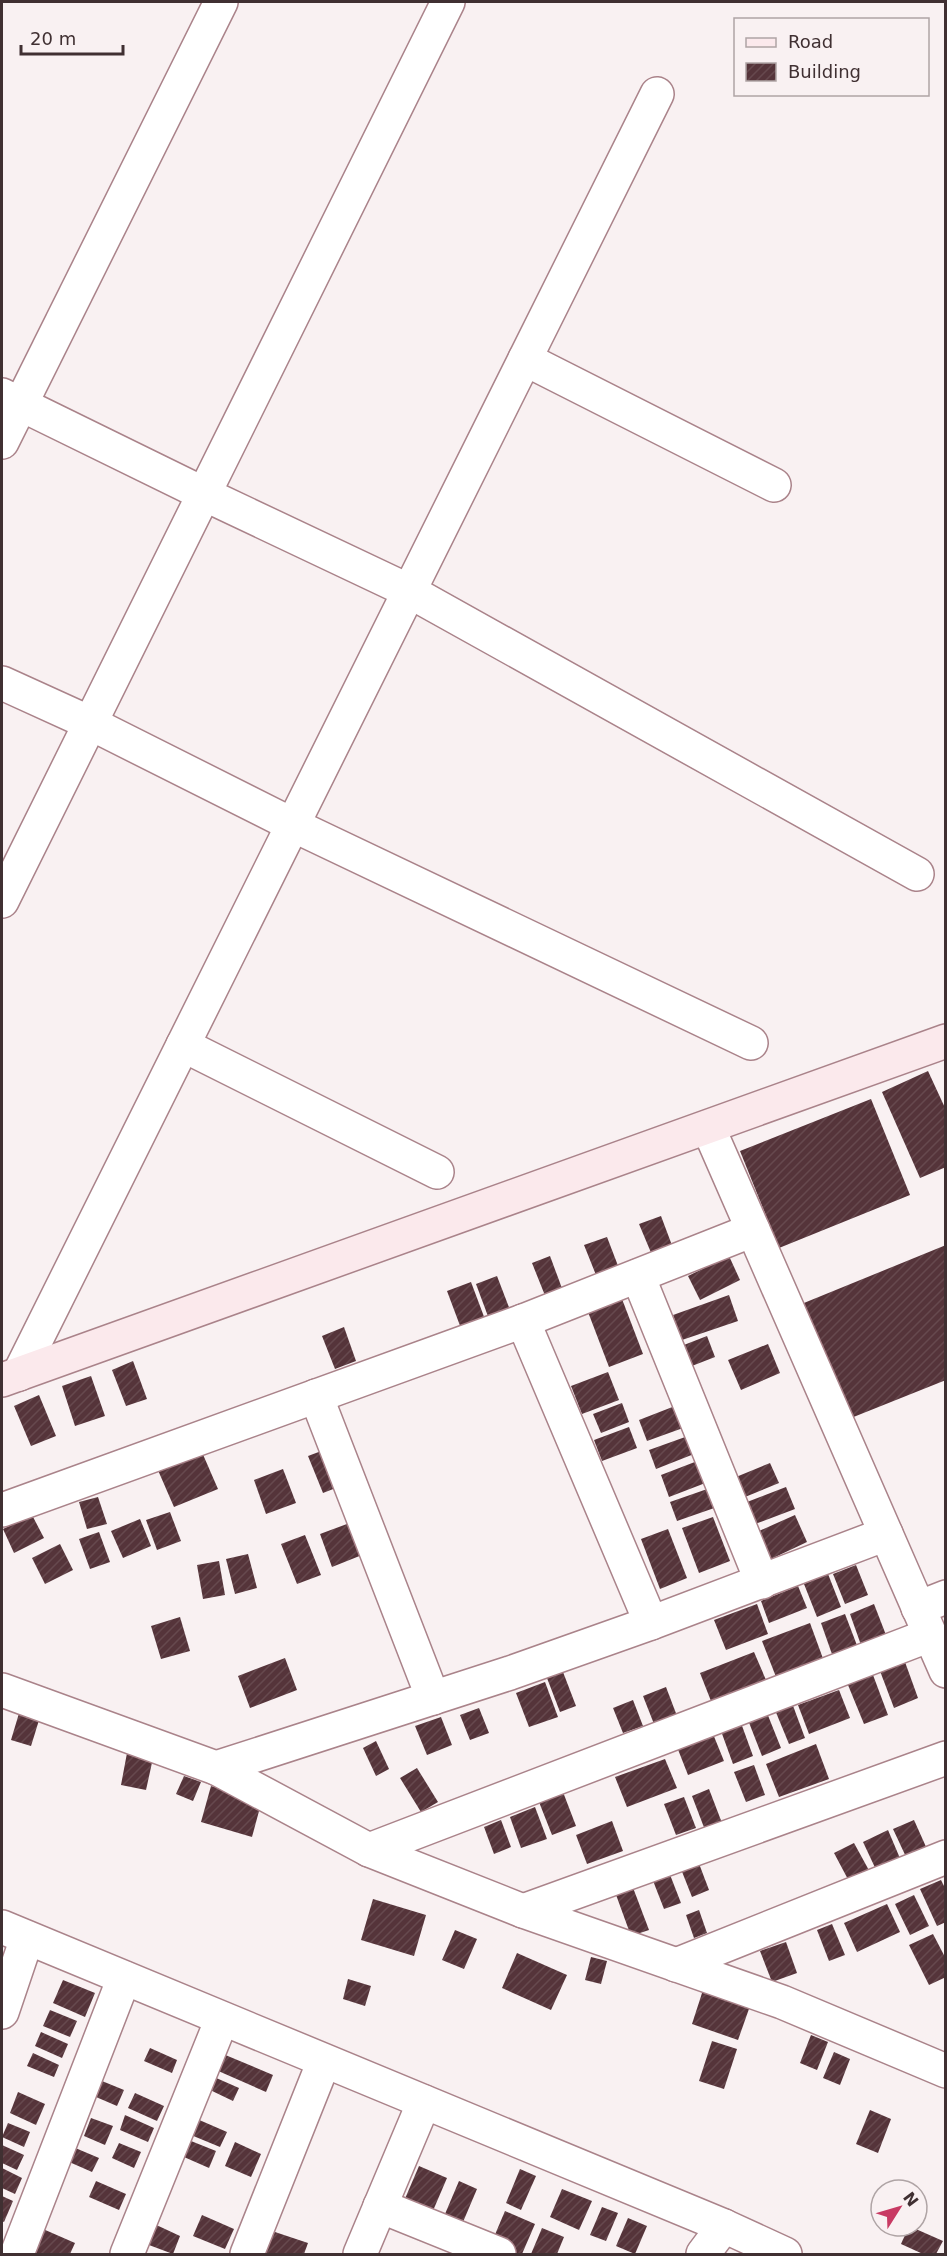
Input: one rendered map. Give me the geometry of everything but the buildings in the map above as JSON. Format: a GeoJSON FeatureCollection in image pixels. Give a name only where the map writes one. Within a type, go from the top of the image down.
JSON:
{"type":"FeatureCollection","features":[{"type":"Feature","properties":{"kind":"main road"},"geometry":{"type":"LineString","coordinates":[[10,1377],[945,1041]]}},
{"type":"Feature","properties":{"kind":"street"},"geometry":{"type":"LineString","coordinates":[[2,442],[11,399],[220,2]]}},
{"type":"Feature","properties":{"kind":"street"},"geometry":{"type":"LineString","coordinates":[[2,901],[448,2]]}},
{"type":"Feature","properties":{"kind":"street"},"geometry":{"type":"LineString","coordinates":[[10,1377],[183,1046],[657,94]]}},
{"type":"Feature","properties":{"kind":"street"},"geometry":{"type":"LineString","coordinates":[[525,359],[774,485]]}},
{"type":"Feature","properties":{"kind":"street"},"geometry":{"type":"LineString","coordinates":[[11,399],[409,591],[917,874]]}},
{"type":"Feature","properties":{"kind":"street"},"geometry":{"type":"LineString","coordinates":[[2,683],[90,723],[293,825],[751,1043]]}},
{"type":"Feature","properties":{"kind":"street"},"geometry":{"type":"LineString","coordinates":[[183,1046],[437,1172]]}},
{"type":"Feature","properties":{"kind":"street"},"geometry":{"type":"LineString","coordinates":[[708,1127],[886,1534],[931,1613],[945,1671]]}},
{"type":"Feature","properties":{"kind":"street"},"geometry":{"type":"LineString","coordinates":[[2,1510],[523,1321],[753,1230]]}},
{"type":"Feature","properties":{"kind":"street"},"geometry":{"type":"LineString","coordinates":[[638,1276],[762,1581]]}},
{"type":"Feature","properties":{"kind":"street"},"geometry":{"type":"LineString","coordinates":[[523,1321],[651,1623]]}},
{"type":"Feature","properties":{"kind":"street"},"geometry":{"type":"LineString","coordinates":[[316,1396],[433,1698]]}},
{"type":"Feature","properties":{"kind":"street"},"geometry":{"type":"LineString","coordinates":[[216,1768],[433,1698],[651,1623],[886,1534]]}},
{"type":"Feature","properties":{"kind":"street"},"geometry":{"type":"LineString","coordinates":[[369,1850],[931,1613]]}},
{"type":"Feature","properties":{"kind":"street"},"geometry":{"type":"LineString","coordinates":[[2,1690],[216,1768],[369,1850],[523,1911],[782,2002],[945,2071]]}},
{"type":"Feature","properties":{"kind":"street"},"geometry":{"type":"LineString","coordinates":[[523,1911],[945,1758]]}},
{"type":"Feature","properties":{"kind":"street"},"geometry":{"type":"LineString","coordinates":[[676,1965],[945,1857]]}},
{"type":"Feature","properties":{"kind":"street"},"geometry":{"type":"LineString","coordinates":[[2,2012],[14,1932],[724,2226],[785,2254]]}},
{"type":"Feature","properties":{"kind":"street"},"geometry":{"type":"LineString","coordinates":[[17,2254],[124,1978]]}},
{"type":"Feature","properties":{"kind":"street"},"geometry":{"type":"LineString","coordinates":[[127,2254],[222,2019]]}},
{"type":"Feature","properties":{"kind":"street"},"geometry":{"type":"LineString","coordinates":[[247,2254],[324,2061]]}},
{"type":"Feature","properties":{"kind":"street"},"geometry":{"type":"LineString","coordinates":[[360,2254],[424,2102]]}},
{"type":"Feature","properties":{"kind":"street"},"geometry":{"type":"LineString","coordinates":[[380,2206],[499,2254]]}},
{"type":"Feature","properties":{"kind":"street"},"geometry":{"type":"LineString","coordinates":[[703,2254],[724,2226]]}}]}
